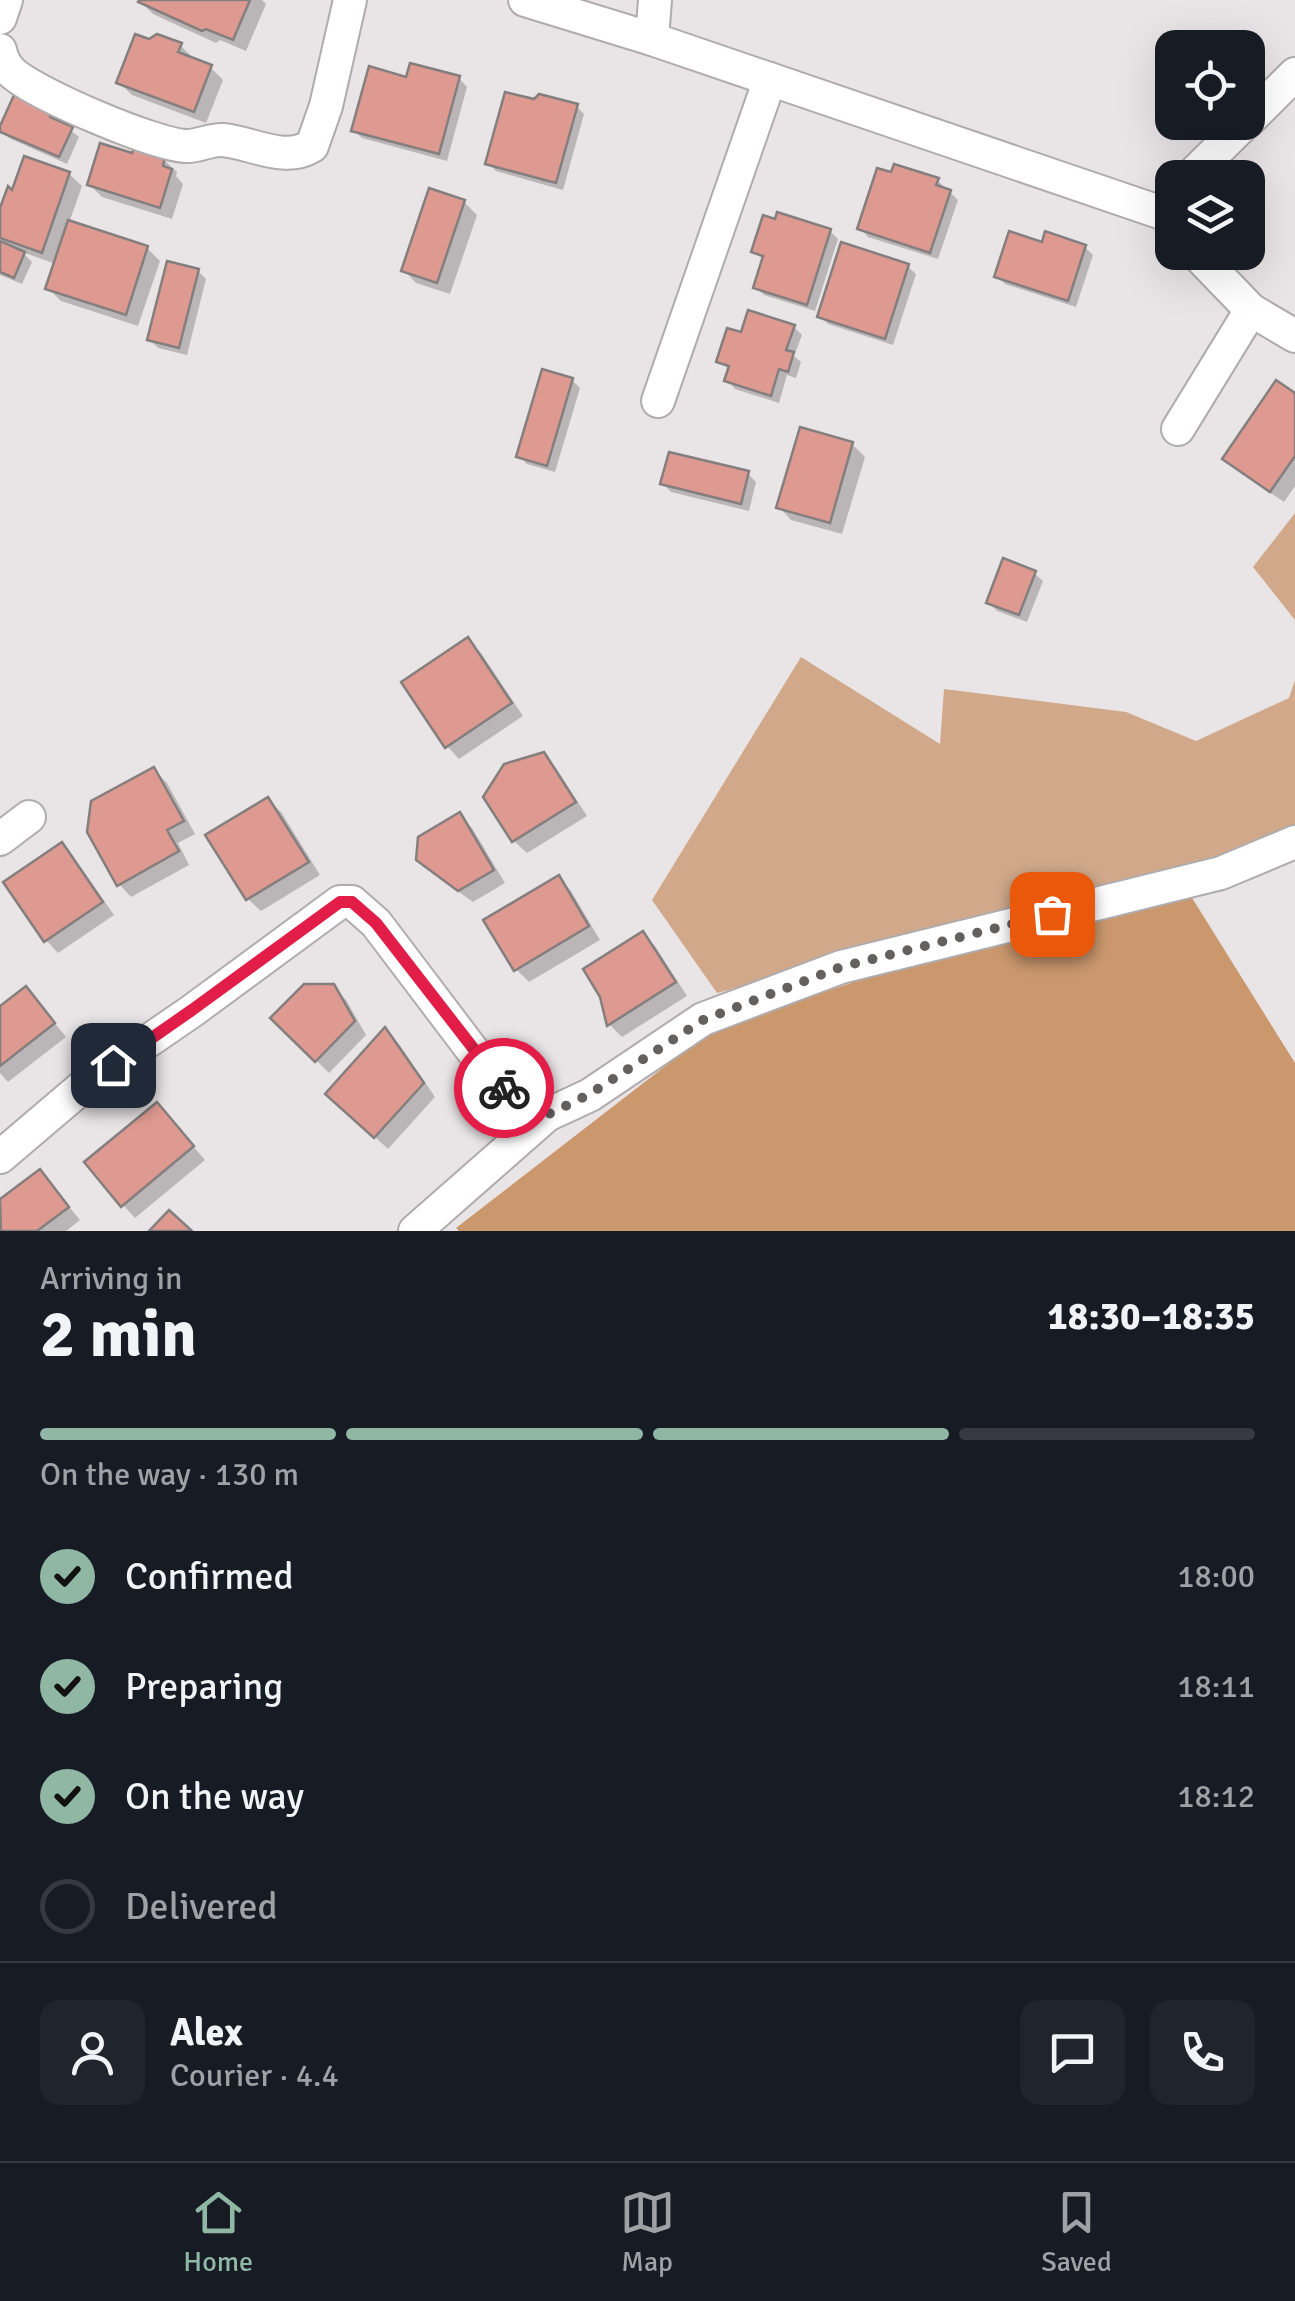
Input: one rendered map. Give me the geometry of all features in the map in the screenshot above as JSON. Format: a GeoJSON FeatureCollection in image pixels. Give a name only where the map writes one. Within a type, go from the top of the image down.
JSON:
{"type":"FeatureCollection","features":[{"type":"Feature","properties":{"kind":"street"},"geometry":{"type":"LineString","coordinates":[[0,18],[6,0]]}},
{"type":"Feature","properties":{"kind":"street"},"geometry":{"type":"LineString","coordinates":[[0,50],[2,60],[13,74],[39,91],[163,142],[189,147],[222,140],[300,154],[312,146],[326,106],[350,0]]}},
{"type":"Feature","properties":{"kind":"street"},"geometry":{"type":"LineString","coordinates":[[524,0],[652,39],[1155,209]]}},
{"type":"Feature","properties":{"kind":"street"},"geometry":{"type":"LineString","coordinates":[[652,39],[655,0]]}},
{"type":"Feature","properties":{"kind":"street"},"geometry":{"type":"LineString","coordinates":[[1265,104],[1295,74]]}},
{"type":"Feature","properties":{"kind":"street"},"geometry":{"type":"LineString","coordinates":[[658,401],[770,79]]}},
{"type":"Feature","properties":{"kind":"street"},"geometry":{"type":"LineString","coordinates":[[1208,160],[1228,140]]}},
{"type":"Feature","properties":{"kind":"street"},"geometry":{"type":"LineString","coordinates":[[1212,270],[1251,310],[1295,336]]}},
{"type":"Feature","properties":{"kind":"street"},"geometry":{"type":"LineString","coordinates":[[1178,429],[1251,310]]}},
{"type":"Feature","properties":{"kind":"street"},"geometry":{"type":"LineString","coordinates":[[0,839],[29,817]]}},
{"type":"Feature","properties":{"kind":"street"},"geometry":{"type":"LineString","coordinates":[[415,1231],[547,1115],[590,1094],[703,1020],[841,967],[1221,874],[1295,842]]}},
{"type":"Feature","properties":{"kind":"street"},"geometry":{"type":"LineString","coordinates":[[0,1157],[87,1083],[340,902],[352,902],[376,923],[504,1088],[547,1115]]}},
{"type":"Feature","properties":{"kind":"shaded area"},"geometry":{"type":"Polygon","coordinates":[[[1295,513],[1295,620],[1253,567],[1295,513]]]}},
{"type":"Feature","properties":{"kind":"shaded area"},"geometry":{"type":"Polygon","coordinates":[[[801,657],[940,744],[944,689],[1126,712],[1196,741],[1289,698],[1295,680],[1295,825],[1223,859],[717,993],[652,900],[801,657]]]}},
{"type":"Feature","properties":{"kind":"shaded area"},"geometry":{"type":"Polygon","coordinates":[[[1189,893],[1295,1063],[1295,1231],[456,1228],[717,1026],[914,963],[1189,893]]]}},
{"type":"Feature","properties":{"kind":"building"},"geometry":{"type":"Polygon","coordinates":[[[139,0],[250,0],[233,40],[206,29],[202,31],[139,0]]]}},
{"type":"Feature","properties":{"kind":"building"},"geometry":{"type":"Polygon","coordinates":[[[135,34],[149,39],[157,34],[182,43],[178,52],[212,65],[194,112],[116,83],[135,34]]]}},
{"type":"Feature","properties":{"kind":"building"},"geometry":{"type":"Polygon","coordinates":[[[410,63],[460,76],[439,154],[351,131],[369,66],[406,77],[410,63]]]}},
{"type":"Feature","properties":{"kind":"building"},"geometry":{"type":"Polygon","coordinates":[[[505,92],[534,99],[539,94],[578,104],[556,183],[485,164],[505,92]]]}},
{"type":"Feature","properties":{"kind":"building"},"geometry":{"type":"Polygon","coordinates":[[[14,95],[51,110],[50,117],[73,127],[59,157],[0,132],[14,95]]]}},
{"type":"Feature","properties":{"kind":"building"},"geometry":{"type":"Polygon","coordinates":[[[100,143],[132,153],[134,148],[165,157],[163,166],[172,169],[160,208],[87,185],[100,143]]]}},
{"type":"Feature","properties":{"kind":"building"},"geometry":{"type":"Polygon","coordinates":[[[24,156],[70,172],[42,253],[0,238],[0,208],[8,186],[12,190],[24,156]]]}},
{"type":"Feature","properties":{"kind":"building"},"geometry":{"type":"Polygon","coordinates":[[[894,164],[939,178],[936,185],[951,190],[930,253],[857,229],[877,168],[891,172],[894,164]]]}},
{"type":"Feature","properties":{"kind":"building"},"geometry":{"type":"Polygon","coordinates":[[[429,188],[465,200],[437,283],[401,271],[429,188]]]}},
{"type":"Feature","properties":{"kind":"building"},"geometry":{"type":"Polygon","coordinates":[[[777,212],[831,229],[807,305],[753,288],[763,256],[751,252],[763,215],[775,219],[777,212]]]}},
{"type":"Feature","properties":{"kind":"building"},"geometry":{"type":"Polygon","coordinates":[[[68,220],[148,246],[126,315],[45,289],[68,220]]]}},
{"type":"Feature","properties":{"kind":"building"},"geometry":{"type":"Polygon","coordinates":[[[1009,231],[1042,242],[1045,231],[1086,245],[1068,301],[994,277],[1009,231]]]}},
{"type":"Feature","properties":{"kind":"building"},"geometry":{"type":"Polygon","coordinates":[[[0,241],[25,252],[14,278],[0,272],[0,241]]]}},
{"type":"Feature","properties":{"kind":"building"},"geometry":{"type":"Polygon","coordinates":[[[841,242],[909,264],[885,339],[817,317],[841,242]]]}},
{"type":"Feature","properties":{"kind":"building"},"geometry":{"type":"Polygon","coordinates":[[[167,261],[199,269],[179,348],[147,340],[167,261]]]}},
{"type":"Feature","properties":{"kind":"building"},"geometry":{"type":"Polygon","coordinates":[[[748,310],[795,325],[786,350],[794,352],[788,372],[779,369],[771,396],[724,381],[729,366],[716,362],[727,328],[741,332],[748,310]]]}},
{"type":"Feature","properties":{"kind":"building"},"geometry":{"type":"Polygon","coordinates":[[[542,369],[573,378],[547,466],[516,457],[542,369]]]}},
{"type":"Feature","properties":{"kind":"building"},"geometry":{"type":"Polygon","coordinates":[[[1276,380],[1295,393],[1295,456],[1270,492],[1222,459],[1276,380]]]}},
{"type":"Feature","properties":{"kind":"building"},"geometry":{"type":"Polygon","coordinates":[[[800,427],[853,442],[830,523],[776,508],[800,427]]]}},
{"type":"Feature","properties":{"kind":"building"},"geometry":{"type":"Polygon","coordinates":[[[669,452],[749,471],[741,504],[660,484],[669,452]]]}},
{"type":"Feature","properties":{"kind":"building"},"geometry":{"type":"Polygon","coordinates":[[[1003,558],[1036,571],[1019,615],[986,603],[1003,558]]]}},
{"type":"Feature","properties":{"kind":"building"},"geometry":{"type":"Polygon","coordinates":[[[468,637],[512,703],[445,748],[401,682],[468,637]]]}},
{"type":"Feature","properties":{"kind":"building"},"geometry":{"type":"Polygon","coordinates":[[[544,752],[576,802],[512,842],[483,797],[504,764],[544,752]]]}},
{"type":"Feature","properties":{"kind":"building"},"geometry":{"type":"Polygon","coordinates":[[[154,767],[184,821],[167,830],[179,851],[117,886],[87,832],[91,801],[154,767]]]}},
{"type":"Feature","properties":{"kind":"building"},"geometry":{"type":"Polygon","coordinates":[[[268,797],[309,862],[246,900],[205,835],[268,797]]]}},
{"type":"Feature","properties":{"kind":"building"},"geometry":{"type":"Polygon","coordinates":[[[460,812],[494,870],[458,891],[416,860],[418,837],[460,812]]]}},
{"type":"Feature","properties":{"kind":"building"},"geometry":{"type":"Polygon","coordinates":[[[62,842],[103,902],[44,942],[3,882],[62,842]]]}},
{"type":"Feature","properties":{"kind":"building"},"geometry":{"type":"Polygon","coordinates":[[[559,875],[589,926],[514,971],[483,920],[559,875]]]}},
{"type":"Feature","properties":{"kind":"building"},"geometry":{"type":"Polygon","coordinates":[[[643,931],[676,982],[607,1026],[600,997],[583,969],[643,931]]]}},
{"type":"Feature","properties":{"kind":"building"},"geometry":{"type":"Polygon","coordinates":[[[304,984],[334,984],[355,1021],[315,1062],[270,1018],[304,984]]]}},
{"type":"Feature","properties":{"kind":"building"},"geometry":{"type":"Polygon","coordinates":[[[26,986],[55,1023],[0,1066],[0,1006],[26,986]]]}},
{"type":"Feature","properties":{"kind":"building"},"geometry":{"type":"Polygon","coordinates":[[[385,1027],[424,1083],[374,1138],[325,1094],[385,1027]]]}},
{"type":"Feature","properties":{"kind":"building"},"geometry":{"type":"Polygon","coordinates":[[[157,1102],[194,1146],[121,1207],[84,1162],[157,1102]]]}},
{"type":"Feature","properties":{"kind":"building"},"geometry":{"type":"Polygon","coordinates":[[[40,1169],[69,1207],[37,1231],[1,1231],[0,1199],[40,1169]]]}},
{"type":"Feature","properties":{"kind":"building"},"geometry":{"type":"Polygon","coordinates":[[[169,1210],[192,1231],[149,1231],[169,1210]]]}},
{"type":"Feature","properties":{"kind":"way so far"},"geometry":{"type":"LineString","coordinates":[[504,1088],[547,1115],[590,1094],[703,1020],[841,967],[1052,914]]}},
{"type":"Feature","properties":{"kind":"route"},"geometry":{"type":"LineString","coordinates":[[113,1065],[340,902],[352,902],[376,923],[504,1088]]}}]}
